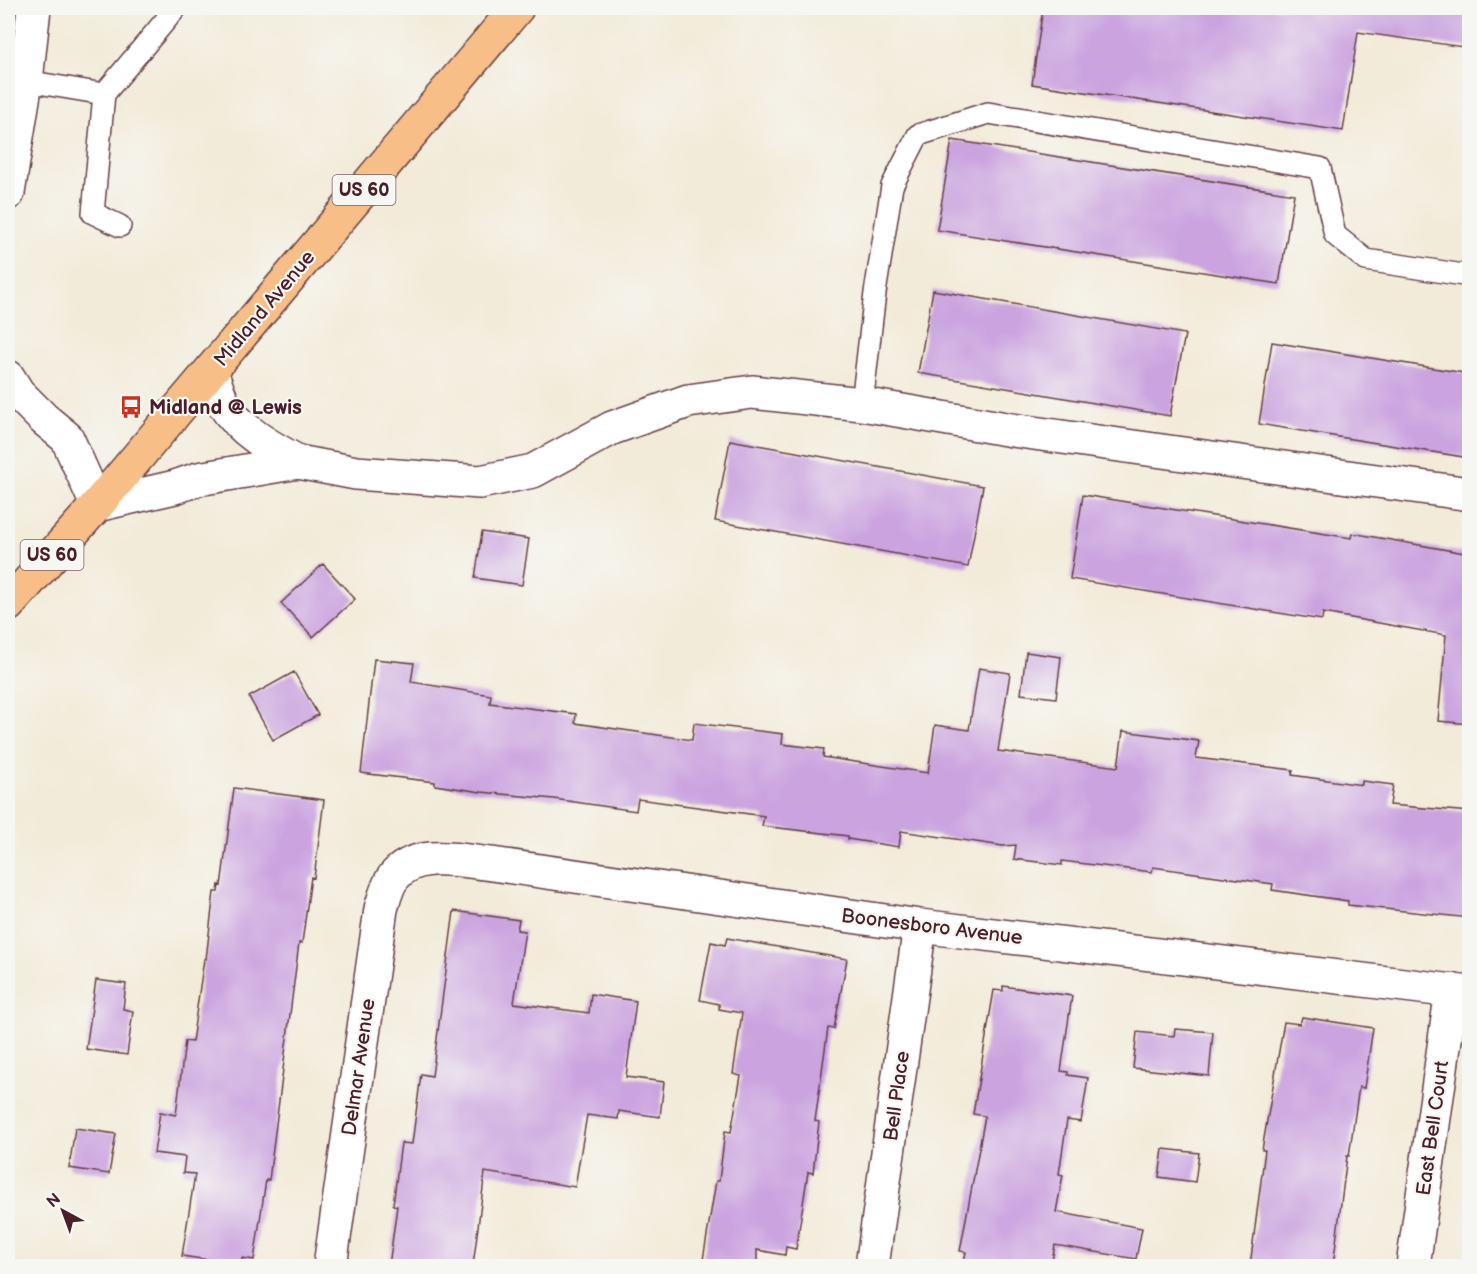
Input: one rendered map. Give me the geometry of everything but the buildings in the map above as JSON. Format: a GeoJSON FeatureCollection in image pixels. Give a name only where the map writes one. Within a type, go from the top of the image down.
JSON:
{"type":"FeatureCollection","features":[{"type":"Feature","properties":{"kind":"main road","name":"Midland Avenue"},"geometry":{"type":"LineString","coordinates":[[8,605],[97,506],[517,8]]}},
{"type":"Feature","properties":{"kind":"street"},"geometry":{"type":"LineString","coordinates":[[8,193],[26,81],[34,8]]}},
{"type":"Feature","properties":{"kind":"street"},"geometry":{"type":"LineString","coordinates":[[211,372],[223,403],[260,441],[298,462],[356,473],[480,482],[533,471],[612,428],[688,401],[752,392],[862,404],[1012,430],[1470,494]]}},
{"type":"Feature","properties":{"kind":"street"},"geometry":{"type":"LineString","coordinates":[[8,377],[10,383],[25,399],[67,438],[97,506],[198,479],[298,462]]}},
{"type":"Feature","properties":{"kind":"street","name":"Boonesboro Avenue"},"geometry":{"type":"LineString","coordinates":[[399,871],[421,860],[439,859],[492,864],[920,926],[1461,992]]}},
{"type":"Feature","properties":{"kind":"street","name":"Delmar Avenue"},"geometry":{"type":"LineString","coordinates":[[330,1266],[381,909],[392,880],[399,871]]}},
{"type":"Feature","properties":{"kind":"street","name":"Bell Place"},"geometry":{"type":"LineString","coordinates":[[872,1266],[920,926]]}},
{"type":"Feature","properties":{"kind":"street","name":"East Bell Court"},"geometry":{"type":"LineString","coordinates":[[1413,1266],[1461,992]]}},
{"type":"Feature","properties":{"kind":"lane"},"geometry":{"type":"LineString","coordinates":[[120,226],[93,213],[104,94],[176,8]]}},
{"type":"Feature","properties":{"kind":"lane"},"geometry":{"type":"LineString","coordinates":[[26,81],[104,94]]}},
{"type":"Feature","properties":{"kind":"lane"},"geometry":{"type":"LineString","coordinates":[[862,404],[875,293],[892,186],[918,135],[988,113],[1320,168],[1335,235],[1366,260],[1470,276]]}},
{"type":"Feature","properties":{"kind":"place","name":"Midland @ Lewis"},"geometry":{"type":"Point","coordinates":[131,407]}}]}
